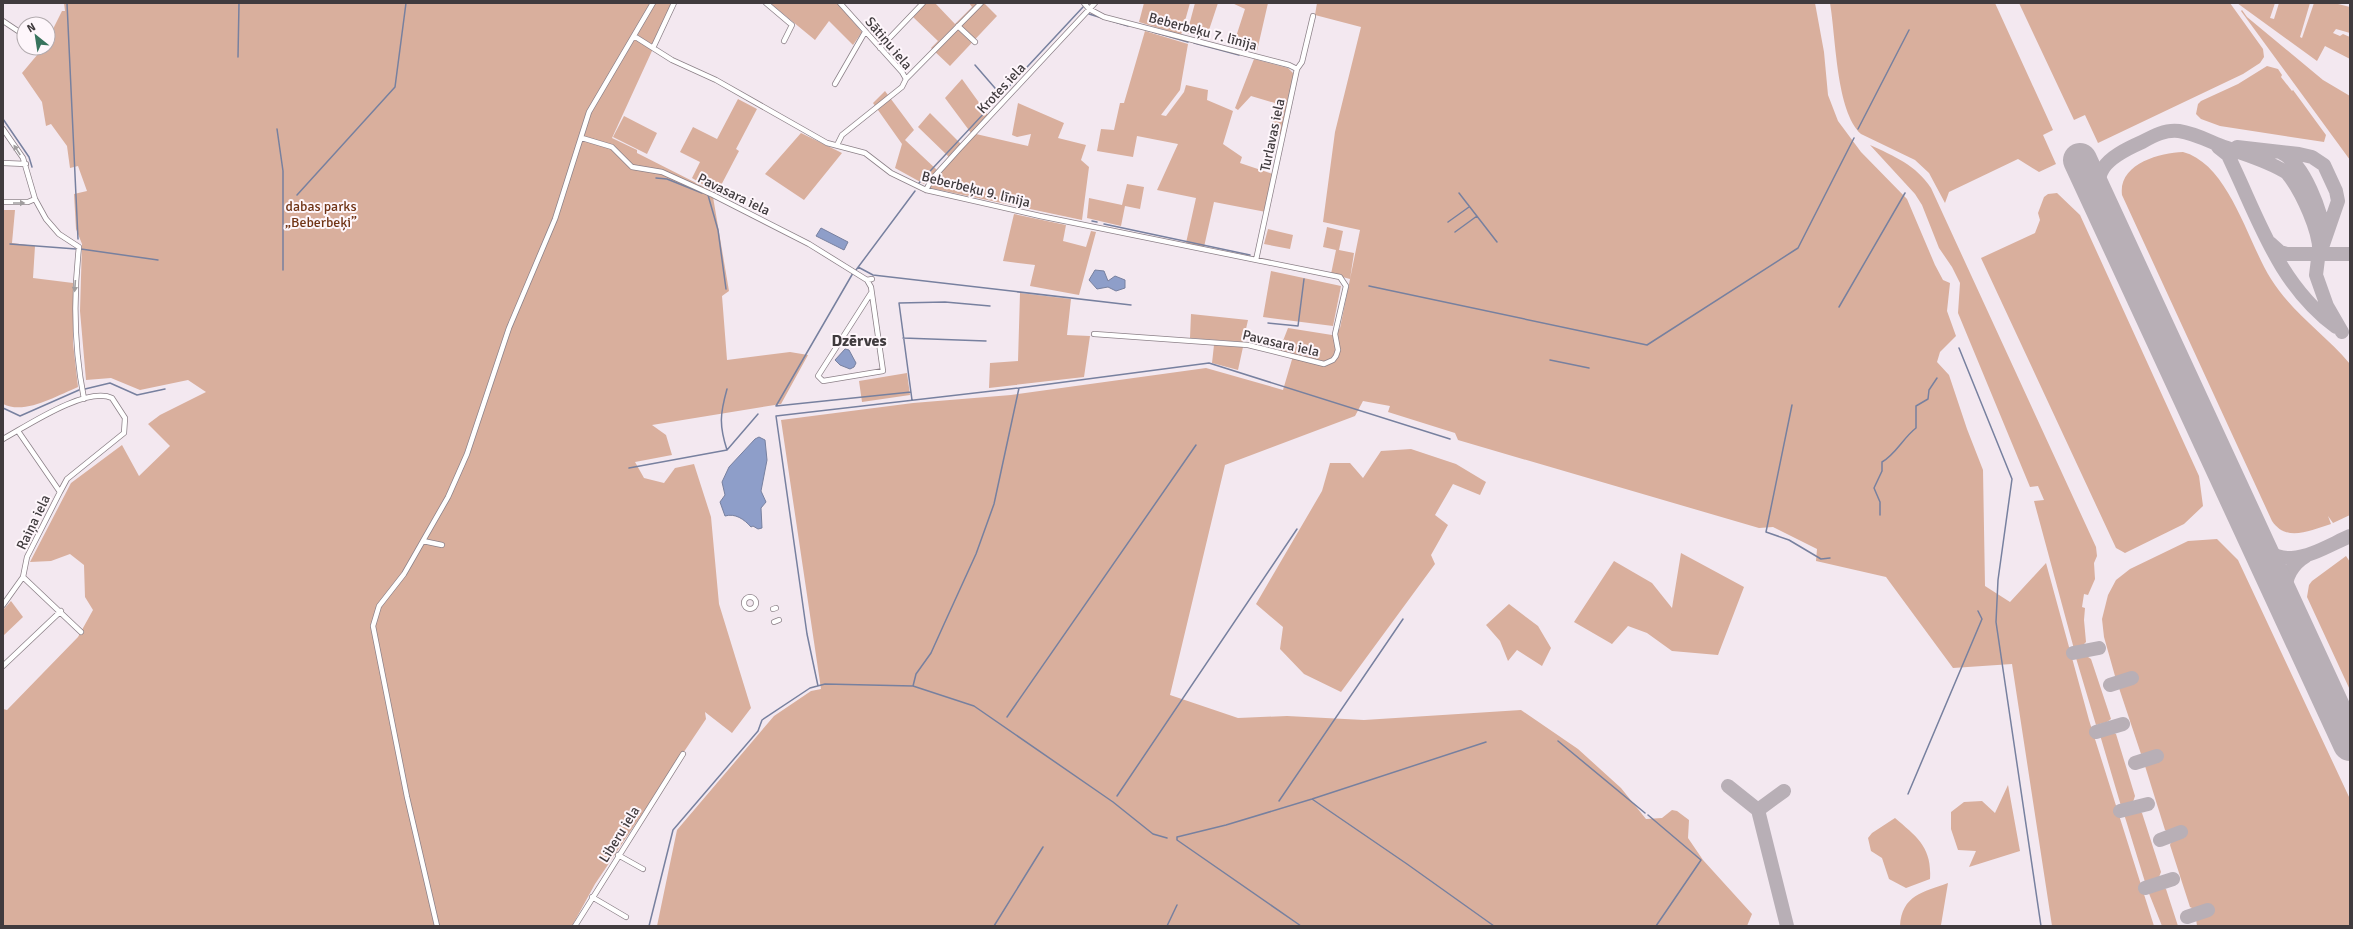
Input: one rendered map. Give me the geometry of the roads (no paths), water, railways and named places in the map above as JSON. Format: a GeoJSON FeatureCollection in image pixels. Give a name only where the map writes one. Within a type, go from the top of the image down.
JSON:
{"type":"FeatureCollection","features":[{"type":"Feature","properties":{"kind":"street"},"geometry":{"type":"LineString","coordinates":[[437,926],[407,797],[373,626],[379,606],[404,574],[448,497],[467,454],[509,328],[555,219],[582,138],[589,112],[653,3]]}},
{"type":"Feature","properties":{"kind":"street"},"geometry":{"type":"LineString","coordinates":[[653,48],[674,3]]}},
{"type":"Feature","properties":{"kind":"street"},"geometry":{"type":"LineString","coordinates":[[766,3],[792,25],[784,41]]}},
{"type":"Feature","properties":{"kind":"street","name":"Sātiņu iela"},"geometry":{"type":"LineString","coordinates":[[837,145],[842,135],[902,87],[906,79],[902,72],[840,3]]}},
{"type":"Feature","properties":{"kind":"street"},"geometry":{"type":"LineString","coordinates":[[880,48],[923,3]]}},
{"type":"Feature","properties":{"kind":"street"},"geometry":{"type":"LineString","coordinates":[[906,79],[981,3]]}},
{"type":"Feature","properties":{"kind":"street","name":"Beberbeķu 7. līnija"},"geometry":{"type":"LineString","coordinates":[[1084,3],[1089,9],[1104,17],[1290,65],[1297,69]]}},
{"type":"Feature","properties":{"kind":"street","name":"Krotes iela"},"geometry":{"type":"LineString","coordinates":[[926,190],[932,178],[1095,3]]}},
{"type":"Feature","properties":{"kind":"street","name":"Turlavas iela"},"geometry":{"type":"LineString","coordinates":[[1256,260],[1297,69],[1302,62],[1313,16]]}},
{"type":"Feature","properties":{"kind":"street"},"geometry":{"type":"LineString","coordinates":[[3,21],[16,30]]}},
{"type":"Feature","properties":{"kind":"street"},"geometry":{"type":"LineString","coordinates":[[958,26],[975,42]]}},
{"type":"Feature","properties":{"kind":"street"},"geometry":{"type":"LineString","coordinates":[[835,84],[865,32]]}},
{"type":"Feature","properties":{"kind":"street","name":"Beberbeķu 9. līnija"},"geometry":{"type":"LineString","coordinates":[[634,36],[672,60],[716,80],[827,143],[865,153],[891,173],[926,190],[1340,277],[1344,281]]}},
{"type":"Feature","properties":{"kind":"street"},"geometry":{"type":"LineString","coordinates":[[3,129],[26,164],[35,199],[50,226],[70,242],[79,247],[74,304],[76,343],[84,399]]}},
{"type":"Feature","properties":{"kind":"street","name":"Pavasara iela"},"geometry":{"type":"LineString","coordinates":[[582,138],[612,148],[632,167],[662,172],[713,195],[808,244],[867,280]]}},
{"type":"Feature","properties":{"kind":"street"},"geometry":{"type":"LineString","coordinates":[[3,163],[26,164]]}},
{"type":"Feature","properties":{"kind":"street"},"geometry":{"type":"LineString","coordinates":[[3,202],[28,202],[35,199]]}},
{"type":"Feature","properties":{"kind":"street"},"geometry":{"type":"LineString","coordinates":[[871,293],[818,376],[823,381],[883,371],[871,287],[867,280],[872,279]]}},
{"type":"Feature","properties":{"kind":"street","name":"Pavasara iela"},"geometry":{"type":"LineString","coordinates":[[1094,334],[1248,345],[1324,364],[1333,360],[1338,350],[1335,334],[1346,286],[1344,281]]}},
{"type":"Feature","properties":{"kind":"street"},"geometry":{"type":"LineString","coordinates":[[3,439],[61,406],[84,399],[104,396],[112,398],[125,418],[124,433],[67,479],[60,492]]}},
{"type":"Feature","properties":{"kind":"street","name":"Raiņa iela"},"geometry":{"type":"LineString","coordinates":[[3,605],[23,576],[27,557],[60,492],[18,431]]}},
{"type":"Feature","properties":{"kind":"street"},"geometry":{"type":"LineString","coordinates":[[423,541],[442,545]]}},
{"type":"Feature","properties":{"kind":"street"},"geometry":{"type":"LineString","coordinates":[[23,576],[61,611],[81,632]]}},
{"type":"Feature","properties":{"kind":"street"},"geometry":{"type":"LineString","coordinates":[[3,666],[61,611]]}},
{"type":"Feature","properties":{"kind":"street","name":"Liberu iela"},"geometry":{"type":"LineString","coordinates":[[575,926],[618,855],[683,754]]}},
{"type":"Feature","properties":{"kind":"street"},"geometry":{"type":"LineString","coordinates":[[618,855],[643,869]]}},
{"type":"Feature","properties":{"kind":"street"},"geometry":{"type":"LineString","coordinates":[[592,897],[626,917]]}},
{"type":"Feature","properties":{"kind":"water"},"geometry":{"type":"Polygon","coordinates":[[[821,228],[848,242],[844,250],[816,236],[821,228]]]}},
{"type":"Feature","properties":{"kind":"water"},"geometry":{"type":"Polygon","coordinates":[[[1095,270],[1104,271],[1108,281],[1115,276],[1125,280],[1125,288],[1116,291],[1108,287],[1097,289],[1089,280],[1095,270]]]}},
{"type":"Feature","properties":{"kind":"water"},"geometry":{"type":"Polygon","coordinates":[[[845,349],[849,350],[856,363],[854,367],[850,369],[840,365],[835,360],[845,349]]]}},
{"type":"Feature","properties":{"kind":"water"},"geometry":{"type":"Polygon","coordinates":[[[759,437],[765,440],[767,460],[761,491],[766,502],[761,508],[762,528],[758,529],[753,526],[751,527],[745,521],[736,516],[725,516],[720,502],[725,495],[722,482],[729,467],[755,439],[759,437]]]}},
{"type":"Feature","properties":{"kind":"waterway"},"geometry":{"type":"LineString","coordinates":[[67,3],[78,239]]}},
{"type":"Feature","properties":{"kind":"waterway"},"geometry":{"type":"LineString","coordinates":[[238,57],[239,3]]}},
{"type":"Feature","properties":{"kind":"waterway"},"geometry":{"type":"LineString","coordinates":[[297,195],[395,87],[406,3]]}},
{"type":"Feature","properties":{"kind":"waterway"},"geometry":{"type":"LineString","coordinates":[[919,183],[1083,7]]}},
{"type":"Feature","properties":{"kind":"waterway"},"geometry":{"type":"LineString","coordinates":[[1089,14],[1128,26]]}},
{"type":"Feature","properties":{"kind":"waterway"},"geometry":{"type":"LineString","coordinates":[[1858,129],[1909,30]]}},
{"type":"Feature","properties":{"kind":"waterway"},"geometry":{"type":"LineString","coordinates":[[1153,32],[1188,42]]}},
{"type":"Feature","properties":{"kind":"waterway"},"geometry":{"type":"LineString","coordinates":[[1194,43],[1239,55]]}},
{"type":"Feature","properties":{"kind":"waterway"},"geometry":{"type":"LineString","coordinates":[[975,65],[1001,95]]}},
{"type":"Feature","properties":{"kind":"waterway"},"geometry":{"type":"LineString","coordinates":[[3,119],[29,157],[32,167]]}},
{"type":"Feature","properties":{"kind":"waterway"},"geometry":{"type":"LineString","coordinates":[[277,129],[283,171],[283,270]]}},
{"type":"Feature","properties":{"kind":"waterway"},"geometry":{"type":"LineString","coordinates":[[1369,286],[1647,345],[1798,248],[1854,138]]}},
{"type":"Feature","properties":{"kind":"waterway"},"geometry":{"type":"LineString","coordinates":[[656,178],[667,179],[702,193]]}},
{"type":"Feature","properties":{"kind":"waterway"},"geometry":{"type":"LineString","coordinates":[[856,270],[915,191]]}},
{"type":"Feature","properties":{"kind":"waterway"},"geometry":{"type":"LineString","coordinates":[[1459,193],[1497,242]]}},
{"type":"Feature","properties":{"kind":"waterway"},"geometry":{"type":"LineString","coordinates":[[1839,307],[1905,193]]}},
{"type":"Feature","properties":{"kind":"waterway"},"geometry":{"type":"LineString","coordinates":[[708,195],[718,230],[726,289]]}},
{"type":"Feature","properties":{"kind":"waterway"},"geometry":{"type":"LineString","coordinates":[[1448,222],[1469,207]]}},
{"type":"Feature","properties":{"kind":"waterway"},"geometry":{"type":"LineString","coordinates":[[1455,232],[1477,216]]}},
{"type":"Feature","properties":{"kind":"waterway"},"geometry":{"type":"LineString","coordinates":[[1092,221],[1097,222]]}},
{"type":"Feature","properties":{"kind":"waterway"},"geometry":{"type":"LineString","coordinates":[[1104,224],[1250,255]]}},
{"type":"Feature","properties":{"kind":"waterway"},"geometry":{"type":"LineString","coordinates":[[10,244],[76,249]]}},
{"type":"Feature","properties":{"kind":"waterway"},"geometry":{"type":"LineString","coordinates":[[81,249],[158,260]]}},
{"type":"Feature","properties":{"kind":"waterway"},"geometry":{"type":"LineString","coordinates":[[858,267],[873,275],[1131,305]]}},
{"type":"Feature","properties":{"kind":"waterway"},"geometry":{"type":"LineString","coordinates":[[776,406],[853,273]]}},
{"type":"Feature","properties":{"kind":"waterway"},"geometry":{"type":"LineString","coordinates":[[1268,323],[1298,326],[1304,279]]}},
{"type":"Feature","properties":{"kind":"waterway"},"geometry":{"type":"LineString","coordinates":[[912,400],[899,303],[945,302],[990,306]]}},
{"type":"Feature","properties":{"kind":"waterway"},"geometry":{"type":"LineString","coordinates":[[903,338],[986,341]]}},
{"type":"Feature","properties":{"kind":"waterway"},"geometry":{"type":"LineString","coordinates":[[1959,348],[2012,479],[1998,580],[1996,622],[2041,926]]}},
{"type":"Feature","properties":{"kind":"waterway"},"geometry":{"type":"LineString","coordinates":[[1550,360],[1589,368]]}},
{"type":"Feature","properties":{"kind":"waterway"},"geometry":{"type":"LineString","coordinates":[[1019,388],[1209,363],[1450,439]]}},
{"type":"Feature","properties":{"kind":"waterway"},"geometry":{"type":"LineString","coordinates":[[1880,515],[1880,502],[1874,488],[1882,471],[1882,462],[1887,459],[1916,428],[1916,406],[1928,399],[1929,390],[1937,378]]}},
{"type":"Feature","properties":{"kind":"waterway"},"geometry":{"type":"LineString","coordinates":[[85,389],[110,383],[137,395],[165,389]]}},
{"type":"Feature","properties":{"kind":"waterway"},"geometry":{"type":"LineString","coordinates":[[818,686],[807,634],[776,416],[1019,388],[994,504],[976,554],[931,653],[916,674],[913,686]]}},
{"type":"Feature","properties":{"kind":"waterway"},"geometry":{"type":"LineString","coordinates":[[727,389],[721,420],[727,450]]}},
{"type":"Feature","properties":{"kind":"waterway"},"geometry":{"type":"LineString","coordinates":[[3,408],[20,416],[79,390]]}},
{"type":"Feature","properties":{"kind":"waterway"},"geometry":{"type":"LineString","coordinates":[[776,406],[911,392]]}},
{"type":"Feature","properties":{"kind":"waterway"},"geometry":{"type":"LineString","coordinates":[[1792,405],[1766,532],[1789,540],[1821,559],[1830,558]]}},
{"type":"Feature","properties":{"kind":"waterway"},"geometry":{"type":"LineString","coordinates":[[629,468],[727,450],[758,414]]}},
{"type":"Feature","properties":{"kind":"waterway"},"geometry":{"type":"LineString","coordinates":[[1007,717],[1196,445]]}},
{"type":"Feature","properties":{"kind":"waterway"},"geometry":{"type":"LineString","coordinates":[[1117,796],[1297,529]]}},
{"type":"Feature","properties":{"kind":"waterway"},"geometry":{"type":"LineString","coordinates":[[1908,794],[1982,619],[1978,611]]}},
{"type":"Feature","properties":{"kind":"waterway"},"geometry":{"type":"LineString","coordinates":[[1279,801],[1403,619]]}},
{"type":"Feature","properties":{"kind":"waterway"},"geometry":{"type":"LineString","coordinates":[[649,926],[673,830],[758,731],[762,720],[810,688],[825,684],[913,686],[974,706],[1113,802],[1153,834],[1167,838]]}},
{"type":"Feature","properties":{"kind":"waterway"},"geometry":{"type":"LineString","coordinates":[[1558,741],[1645,813]]}},
{"type":"Feature","properties":{"kind":"waterway"},"geometry":{"type":"LineString","coordinates":[[1301,926],[1177,840],[1177,837],[1226,825],[1312,799],[1486,742]]}},
{"type":"Feature","properties":{"kind":"waterway"},"geometry":{"type":"LineString","coordinates":[[1312,799],[1494,926]]}},
{"type":"Feature","properties":{"kind":"waterway"},"geometry":{"type":"LineString","coordinates":[[1648,815],[1701,860],[1656,926]]}},
{"type":"Feature","properties":{"kind":"waterway"},"geometry":{"type":"LineString","coordinates":[[994,926],[1043,847]]}},
{"type":"Feature","properties":{"kind":"waterway"},"geometry":{"type":"LineString","coordinates":[[1167,926],[1177,905]]}},
{"type":"Feature","properties":{"kind":"district","name":"Dzērves"},"geometry":{"type":"Point","coordinates":[859,340]}},
{"type":"Feature","properties":{"kind":"park label","name":"dabas parks „Beberbeķi”"},"geometry":{"type":"Point","coordinates":[321,214]}}]}
